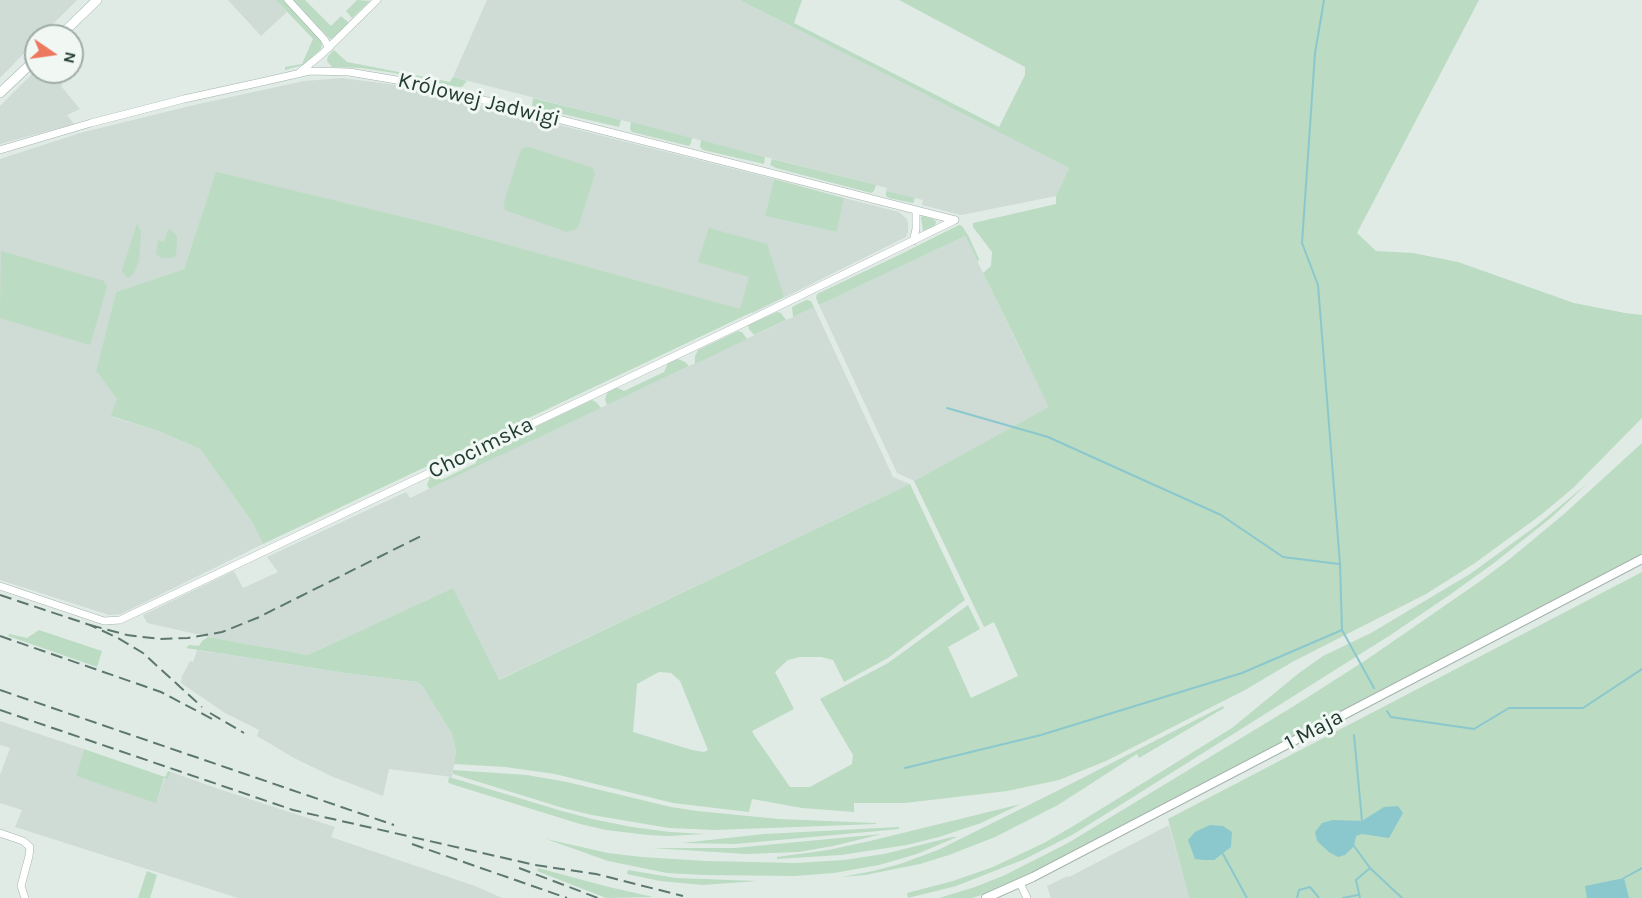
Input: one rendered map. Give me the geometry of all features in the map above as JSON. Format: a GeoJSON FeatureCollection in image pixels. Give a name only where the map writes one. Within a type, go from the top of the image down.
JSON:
{"type":"FeatureCollection","features":[{"type":"Feature","properties":{"kind":"main road"},"geometry":{"type":"LineString","coordinates":[[72,24],[97,0]]}},
{"type":"Feature","properties":{"kind":"main road"},"geometry":{"type":"LineString","coordinates":[[0,93],[24,70]]}},
{"type":"Feature","properties":{"kind":"street"},"geometry":{"type":"LineString","coordinates":[[288,0],[324,39],[329,48]]}},
{"type":"Feature","properties":{"kind":"street"},"geometry":{"type":"LineString","coordinates":[[297,74],[329,48],[377,0]]}},
{"type":"Feature","properties":{"kind":"street"},"geometry":{"type":"LineString","coordinates":[[322,54],[324,71]]}},
{"type":"Feature","properties":{"kind":"street","name":"Królowej Jadwigi"},"geometry":{"type":"LineString","coordinates":[[0,150],[184,99],[310,71],[349,72],[420,84],[955,220]]}},
{"type":"Feature","properties":{"kind":"street"},"geometry":{"type":"LineString","coordinates":[[913,241],[916,234],[916,211]]}},
{"type":"Feature","properties":{"kind":"street","name":"Chocimska"},"geometry":{"type":"LineString","coordinates":[[0,586],[104,621],[120,620],[955,220]]}},
{"type":"Feature","properties":{"kind":"street","name":"1 Maja"},"geometry":{"type":"LineString","coordinates":[[986,898],[1020,883],[1642,559]]}},
{"type":"Feature","properties":{"kind":"street"},"geometry":{"type":"LineString","coordinates":[[0,833],[23,841],[29,846],[30,855],[21,886],[25,898]]}},
{"type":"Feature","properties":{"kind":"street"},"geometry":{"type":"LineString","coordinates":[[1020,883],[1027,898]]}},
{"type":"Feature","properties":{"kind":"shaded area"},"geometry":{"type":"Polygon","coordinates":[[[0,0],[77,0],[53,24],[24,24],[24,53],[0,78],[0,0]]]}},
{"type":"Feature","properties":{"kind":"shaded area"},"geometry":{"type":"Polygon","coordinates":[[[228,0],[276,0],[287,12],[261,36],[228,0]]]}},
{"type":"Feature","properties":{"kind":"shaded area"},"geometry":{"type":"Polygon","coordinates":[[[487,0],[740,0],[1069,168],[1056,196],[961,215],[922,205],[923,200],[886,191],[887,188],[453,77],[487,0]]]}},
{"type":"Feature","properties":{"kind":"shaded area"},"geometry":{"type":"Polygon","coordinates":[[[342,78],[404,86],[774,179],[765,216],[837,232],[844,198],[899,212],[907,219],[908,232],[906,237],[753,313],[437,225],[216,173],[184,269],[116,292],[96,371],[117,399],[112,417],[161,432],[200,449],[252,522],[263,544],[121,614],[109,615],[0,580],[0,159],[80,133],[194,105],[304,81],[342,78]]]}},
{"type":"Feature","properties":{"kind":"shaded area"},"geometry":{"type":"Polygon","coordinates":[[[24,82],[24,84],[63,84],[61,86],[80,109],[67,115],[74,124],[0,144],[0,106],[24,82]]]}},
{"type":"Feature","properties":{"kind":"shaded area"},"geometry":{"type":"Polygon","coordinates":[[[965,236],[1050,407],[914,481],[897,473],[819,305],[965,236]]]}},
{"type":"Feature","properties":{"kind":"shaded area"},"geometry":{"type":"Polygon","coordinates":[[[814,307],[893,477],[910,484],[498,680],[453,588],[308,655],[208,637],[147,623],[143,615],[234,571],[243,588],[278,572],[267,557],[406,492],[410,498],[814,307]]]}},
{"type":"Feature","properties":{"kind":"shaded area"},"geometry":{"type":"Polygon","coordinates":[[[197,650],[418,682],[452,734],[456,751],[452,777],[389,769],[383,796],[331,776],[294,758],[257,736],[259,730],[225,713],[181,683],[182,676],[190,661],[193,662],[197,650]]]}},
{"type":"Feature","properties":{"kind":"shaded area"},"geometry":{"type":"Polygon","coordinates":[[[0,721],[84,749],[76,776],[156,802],[165,778],[168,779],[171,772],[335,827],[331,837],[475,886],[502,898],[238,898],[15,827],[22,810],[0,803],[0,775],[10,748],[0,745],[0,721]]]}},
{"type":"Feature","properties":{"kind":"shaded area"},"geometry":{"type":"Polygon","coordinates":[[[1169,825],[1189,898],[1051,898],[1047,886],[1169,825]]]}},
{"type":"Feature","properties":{"kind":"green space"},"geometry":{"type":"Polygon","coordinates":[[[276,0],[286,0],[322,44],[321,49],[303,65],[285,70],[285,67],[302,64],[313,39],[276,0]]]}},
{"type":"Feature","properties":{"kind":"green space"},"geometry":{"type":"Polygon","coordinates":[[[293,0],[305,0],[331,26],[341,16],[348,24],[330,39],[293,0]]]}},
{"type":"Feature","properties":{"kind":"green space"},"geometry":{"type":"Polygon","coordinates":[[[357,0],[370,1],[352,18],[346,11],[357,0]]]}},
{"type":"Feature","properties":{"kind":"green space"},"geometry":{"type":"Polygon","coordinates":[[[740,0],[802,0],[794,23],[999,127],[1025,75],[1025,67],[899,0],[1479,0],[1357,233],[1376,251],[1413,253],[1458,262],[1574,303],[1642,315],[1642,418],[1573,488],[1542,514],[1475,563],[1426,594],[1106,761],[1059,780],[1007,791],[905,803],[854,803],[854,812],[802,808],[752,799],[749,812],[673,803],[555,774],[505,767],[454,764],[456,751],[452,734],[418,682],[186,648],[189,645],[199,646],[208,637],[308,655],[453,588],[499,680],[910,484],[965,600],[888,658],[844,682],[833,660],[821,657],[800,657],[788,660],[775,672],[794,709],[752,731],[754,735],[790,787],[810,787],[852,764],[853,755],[820,699],[888,663],[968,605],[980,629],[948,647],[971,698],[1018,676],[994,622],[984,627],[914,481],[1049,407],[983,273],[991,266],[992,252],[973,227],[973,223],[1056,204],[1056,196],[1069,168],[740,0]],[[659,672],[637,684],[633,732],[704,752],[708,750],[680,681],[671,673],[659,672]]]}},
{"type":"Feature","properties":{"kind":"green space"},"geometry":{"type":"Polygon","coordinates":[[[334,50],[347,62],[450,82],[453,77],[467,81],[462,87],[450,86],[394,73],[362,68],[332,67],[327,61],[328,56],[334,50]]]}},
{"type":"Feature","properties":{"kind":"green space"},"geometry":{"type":"Polygon","coordinates":[[[533,98],[621,120],[619,127],[532,107],[533,98]]]}},
{"type":"Feature","properties":{"kind":"green space"},"geometry":{"type":"Polygon","coordinates":[[[631,122],[692,138],[691,143],[689,146],[632,132],[631,122]]]}},
{"type":"Feature","properties":{"kind":"green space"},"geometry":{"type":"Polygon","coordinates":[[[701,140],[765,157],[764,164],[703,150],[700,147],[701,140]]]}},
{"type":"Feature","properties":{"kind":"green space"},"geometry":{"type":"Polygon","coordinates":[[[526,147],[593,168],[595,174],[576,229],[567,232],[505,210],[504,202],[519,155],[526,147]]]}},
{"type":"Feature","properties":{"kind":"green space"},"geometry":{"type":"Polygon","coordinates":[[[772,159],[876,185],[871,193],[776,168],[770,165],[772,159]]]}},
{"type":"Feature","properties":{"kind":"green space"},"geometry":{"type":"Polygon","coordinates":[[[216,172],[437,225],[740,309],[749,277],[698,262],[709,228],[767,244],[784,297],[263,544],[252,522],[200,449],[161,432],[111,416],[117,399],[96,371],[116,292],[184,269],[216,172]]]}},
{"type":"Feature","properties":{"kind":"green space"},"geometry":{"type":"Polygon","coordinates":[[[774,179],[844,198],[837,232],[765,216],[774,179]]]}},
{"type":"Feature","properties":{"kind":"green space"},"geometry":{"type":"Polygon","coordinates":[[[886,191],[915,198],[913,203],[889,198],[886,196],[886,191]]]}},
{"type":"Feature","properties":{"kind":"green space"},"geometry":{"type":"Polygon","coordinates":[[[922,216],[936,221],[935,226],[923,231],[922,216]]]}},
{"type":"Feature","properties":{"kind":"green space"},"geometry":{"type":"Polygon","coordinates":[[[137,224],[141,231],[139,261],[135,271],[130,277],[126,277],[122,270],[137,224]]]}},
{"type":"Feature","properties":{"kind":"green space"},"geometry":{"type":"Polygon","coordinates":[[[959,225],[968,235],[979,259],[978,262],[965,236],[819,305],[817,294],[959,225]]]}},
{"type":"Feature","properties":{"kind":"green space"},"geometry":{"type":"Polygon","coordinates":[[[169,228],[177,236],[176,256],[162,258],[156,254],[158,240],[164,242],[169,228]]]}},
{"type":"Feature","properties":{"kind":"green space"},"geometry":{"type":"Polygon","coordinates":[[[1,251],[104,281],[107,287],[90,345],[0,318],[1,251]]]}},
{"type":"Feature","properties":{"kind":"green space"},"geometry":{"type":"Polygon","coordinates":[[[806,300],[811,301],[814,307],[793,317],[792,307],[806,300]]]}},
{"type":"Feature","properties":{"kind":"green space"},"geometry":{"type":"Polygon","coordinates":[[[777,312],[781,313],[786,320],[754,335],[749,329],[748,325],[777,312]]]}},
{"type":"Feature","properties":{"kind":"green space"},"geometry":{"type":"Polygon","coordinates":[[[738,331],[742,332],[747,339],[695,364],[698,350],[738,331]]]}},
{"type":"Feature","properties":{"kind":"green space"},"geometry":{"type":"Polygon","coordinates":[[[678,359],[689,366],[607,405],[605,399],[608,391],[616,387],[624,391],[664,372],[668,363],[678,359]]]}},
{"type":"Feature","properties":{"kind":"green space"},"geometry":{"type":"Polygon","coordinates":[[[592,400],[601,408],[429,489],[427,485],[430,477],[436,474],[441,480],[476,463],[475,455],[592,400]]]}},
{"type":"Feature","properties":{"kind":"green space"},"geometry":{"type":"Polygon","coordinates":[[[1642,443],[1642,554],[1019,879],[972,898],[939,898],[1005,875],[1068,843],[1366,660],[1511,558],[1564,514],[1642,443]]]}},
{"type":"Feature","properties":{"kind":"green space"},"geometry":{"type":"Polygon","coordinates":[[[1588,483],[1552,517],[1451,594],[1389,636],[1072,835],[1025,859],[956,886],[908,898],[907,893],[953,881],[993,867],[1044,843],[1075,825],[1232,728],[1323,656],[1371,633],[1470,574],[1536,526],[1588,483]]]}},
{"type":"Feature","properties":{"kind":"green space"},"geometry":{"type":"Polygon","coordinates":[[[1642,572],[1642,898],[1189,898],[1168,819],[1642,572]]]}},
{"type":"Feature","properties":{"kind":"green space"},"geometry":{"type":"Polygon","coordinates":[[[39,630],[102,651],[97,667],[8,636],[9,634],[27,638],[39,630]]]}},
{"type":"Feature","properties":{"kind":"green space"},"geometry":{"type":"Polygon","coordinates":[[[1223,706],[1224,708],[1139,758],[1137,754],[1058,805],[995,837],[920,864],[865,875],[842,877],[900,864],[938,850],[1223,706]]]}},
{"type":"Feature","properties":{"kind":"green space"},"geometry":{"type":"Polygon","coordinates":[[[84,749],[165,777],[168,771],[171,772],[168,779],[164,778],[156,803],[76,776],[84,749]]]}},
{"type":"Feature","properties":{"kind":"green space"},"geometry":{"type":"Polygon","coordinates":[[[453,770],[527,775],[697,811],[779,819],[876,824],[715,830],[669,828],[563,808],[453,774],[453,770]]]}},
{"type":"Feature","properties":{"kind":"green space"},"geometry":{"type":"Polygon","coordinates":[[[449,777],[592,819],[632,827],[705,834],[669,836],[606,830],[451,784],[448,782],[449,777]]]}},
{"type":"Feature","properties":{"kind":"green space"},"geometry":{"type":"Polygon","coordinates":[[[1021,804],[981,823],[907,845],[841,855],[777,859],[777,857],[870,841],[1021,804]]]}},
{"type":"Feature","properties":{"kind":"green space"},"geometry":{"type":"Polygon","coordinates":[[[899,827],[899,829],[735,844],[682,843],[764,834],[899,827]]]}},
{"type":"Feature","properties":{"kind":"green space"},"geometry":{"type":"Polygon","coordinates":[[[882,834],[799,852],[746,854],[652,848],[734,848],[882,834]]]}},
{"type":"Feature","properties":{"kind":"green space"},"geometry":{"type":"Polygon","coordinates":[[[957,837],[917,854],[879,865],[834,873],[795,876],[667,873],[608,861],[546,839],[608,853],[642,857],[796,863],[844,860],[884,854],[957,837]]]}},
{"type":"Feature","properties":{"kind":"green space"},"geometry":{"type":"Polygon","coordinates":[[[538,868],[653,897],[606,898],[537,871],[538,868]]]}},
{"type":"Feature","properties":{"kind":"green space"},"geometry":{"type":"Polygon","coordinates":[[[628,870],[676,878],[758,881],[703,885],[660,881],[627,874],[628,870]]]}},
{"type":"Feature","properties":{"kind":"green space"},"geometry":{"type":"Polygon","coordinates":[[[147,871],[157,875],[150,898],[138,898],[147,871]]]}},
{"type":"Feature","properties":{"kind":"water"},"geometry":{"type":"Polygon","coordinates":[[[1398,806],[1403,813],[1389,838],[1362,834],[1356,836],[1354,846],[1345,855],[1338,857],[1317,841],[1315,832],[1322,823],[1333,820],[1362,821],[1384,807],[1398,806]]]}},
{"type":"Feature","properties":{"kind":"water"},"geometry":{"type":"Polygon","coordinates":[[[1210,825],[1223,826],[1232,832],[1231,847],[1214,860],[1195,859],[1188,840],[1195,832],[1210,825]]]}},
{"type":"Feature","properties":{"kind":"water"},"geometry":{"type":"Polygon","coordinates":[[[1624,878],[1629,898],[1587,898],[1585,886],[1624,878]]]}},
{"type":"Feature","properties":{"kind":"waterway"},"geometry":{"type":"LineString","coordinates":[[1324,0],[1315,53],[1302,243],[1318,285],[1340,564],[1342,630],[1374,688]]}},
{"type":"Feature","properties":{"kind":"waterway"},"geometry":{"type":"LineString","coordinates":[[947,408],[1048,437],[1221,515],[1283,557],[1339,564]]}},
{"type":"Feature","properties":{"kind":"waterway"},"geometry":{"type":"LineString","coordinates":[[905,768],[1041,735],[1242,673],[1342,630]]}},
{"type":"Feature","properties":{"kind":"waterway"},"geometry":{"type":"LineString","coordinates":[[1387,711],[1391,717],[1474,729],[1509,708],[1583,708],[1642,669]]}},
{"type":"Feature","properties":{"kind":"waterway"},"geometry":{"type":"LineString","coordinates":[[1354,735],[1362,821]]}},
{"type":"Feature","properties":{"kind":"waterway"},"geometry":{"type":"LineString","coordinates":[[1354,846],[1370,868],[1356,880],[1360,898]]}},
{"type":"Feature","properties":{"kind":"waterway"},"geometry":{"type":"LineString","coordinates":[[1223,854],[1247,898]]}},
{"type":"Feature","properties":{"kind":"waterway"},"geometry":{"type":"LineString","coordinates":[[1370,868],[1402,898]]}},
{"type":"Feature","properties":{"kind":"waterway"},"geometry":{"type":"LineString","coordinates":[[1624,878],[1642,868]]}},
{"type":"Feature","properties":{"kind":"waterway"},"geometry":{"type":"LineString","coordinates":[[1297,898],[1299,890],[1310,887],[1319,898]]}},
{"type":"Feature","properties":{"kind":"waterway"},"geometry":{"type":"LineString","coordinates":[[1343,898],[1358,895]]}},
{"type":"Feature","properties":{"kind":"railway"},"geometry":{"type":"LineString","coordinates":[[90,625],[127,635],[160,639],[188,638],[222,632],[257,618],[423,535]]}},
{"type":"Feature","properties":{"kind":"railway"},"geometry":{"type":"LineString","coordinates":[[0,595],[90,625],[118,638],[143,653],[202,707]]}},
{"type":"Feature","properties":{"kind":"railway"},"geometry":{"type":"LineString","coordinates":[[0,636],[161,692],[216,721]]}},
{"type":"Feature","properties":{"kind":"railway"},"geometry":{"type":"LineString","coordinates":[[0,690],[394,825]]}},
{"type":"Feature","properties":{"kind":"railway"},"geometry":{"type":"LineString","coordinates":[[0,710],[293,810],[535,865],[596,874],[683,896]]}},
{"type":"Feature","properties":{"kind":"railway"},"geometry":{"type":"LineString","coordinates":[[210,713],[244,733]]}},
{"type":"Feature","properties":{"kind":"railway"},"geometry":{"type":"LineString","coordinates":[[412,844],[567,898]]}},
{"type":"Feature","properties":{"kind":"railway"},"geometry":{"type":"LineString","coordinates":[[519,868],[598,898]]}}]}
